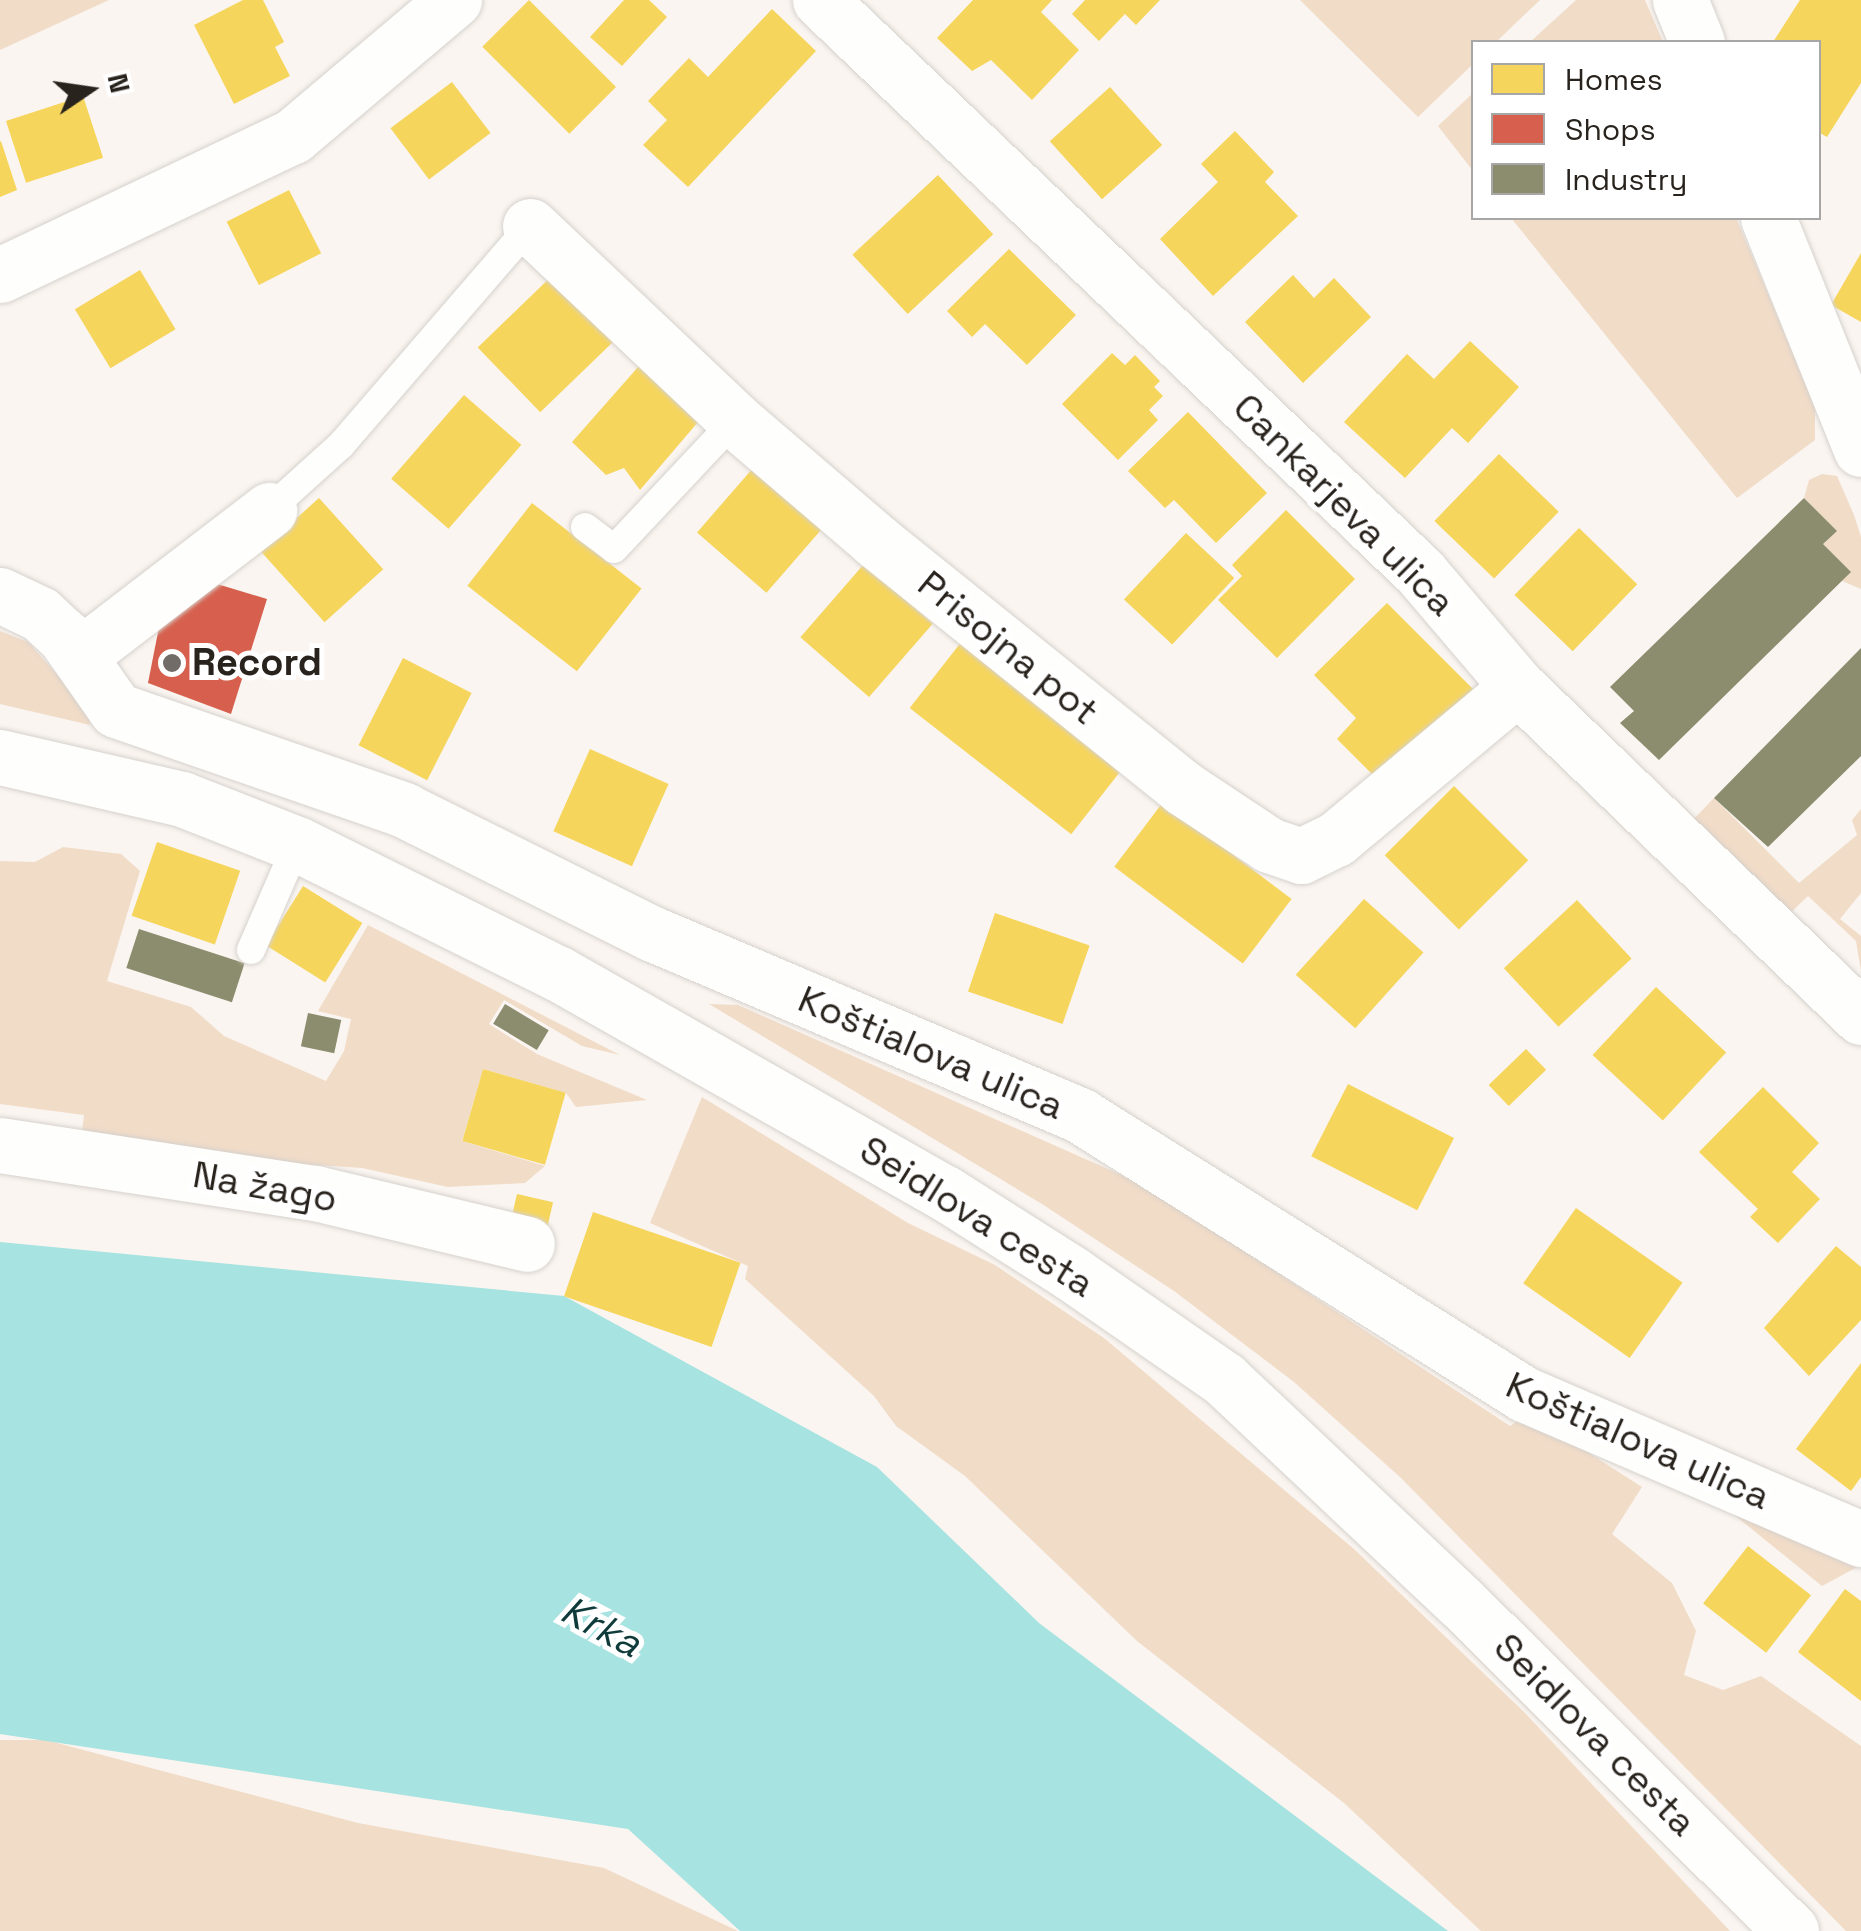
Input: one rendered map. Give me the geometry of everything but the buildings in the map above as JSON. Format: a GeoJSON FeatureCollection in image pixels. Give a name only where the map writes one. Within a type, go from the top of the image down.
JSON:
{"type":"FeatureCollection","features":[{"type":"Feature","properties":{"kind":"street"},"geometry":{"type":"LineString","coordinates":[[0,276],[292,136],[454,0]]}},
{"type":"Feature","properties":{"kind":"street","name":"Cankarjeva ulica"},"geometry":{"type":"LineString","coordinates":[[820,0],[1420,572],[1518,687],[1861,1017]]}},
{"type":"Feature","properties":{"kind":"street"},"geometry":{"type":"LineString","coordinates":[[1680,0],[1697,40]]}},
{"type":"Feature","properties":{"kind":"street"},"geometry":{"type":"LineString","coordinates":[[1769,220],[1861,449]]}},
{"type":"Feature","properties":{"kind":"street","name":"Prisojna pot"},"geometry":{"type":"LineString","coordinates":[[530,226],[735,420],[1183,788],[1286,852],[1301,856],[1336,839],[1518,687]]}},
{"type":"Feature","properties":{"kind":"street"},"geometry":{"type":"LineString","coordinates":[[79,656],[268,510]]}},
{"type":"Feature","properties":{"kind":"street","name":"Koštialova ulica"},"geometry":{"type":"LineString","coordinates":[[0,595],[40,614],[79,656],[105,698],[132,717],[252,752],[404,810],[653,934],[1081,1116],[1524,1394],[1861,1540]]}},
{"type":"Feature","properties":{"kind":"street","name":"Seidlova cesta"},"geometry":{"type":"LineString","coordinates":[[0,756],[163,794],[298,844],[559,974],[796,1107],[1056,1263],[1224,1378],[1462,1602],[1791,1931]]}},
{"type":"Feature","properties":{"kind":"street","name":"Na žago"},"geometry":{"type":"LineString","coordinates":[[0,1145],[315,1192],[527,1244]]}},
{"type":"Feature","properties":{"kind":"lane"},"geometry":{"type":"LineString","coordinates":[[268,510],[341,445],[530,226]]}},
{"type":"Feature","properties":{"kind":"lane"},"geometry":{"type":"LineString","coordinates":[[584,527],[614,549],[735,420]]}},
{"type":"Feature","properties":{"kind":"lane"},"geometry":{"type":"LineString","coordinates":[[250,950],[298,844]]}},
{"type":"Feature","properties":{"kind":"shaded area"},"geometry":{"type":"Polygon","coordinates":[[[0,0],[109,0],[0,50],[0,0]]]}},
{"type":"Feature","properties":{"kind":"shaded area"},"geometry":{"type":"Polygon","coordinates":[[[1300,0],[1540,0],[1498,40],[1471,40],[1471,66],[1418,117],[1300,0]]]}},
{"type":"Feature","properties":{"kind":"shaded area"},"geometry":{"type":"Polygon","coordinates":[[[1576,0],[1645,0],[1662,40],[1532,40],[1576,0]]]}},
{"type":"Feature","properties":{"kind":"shaded area"},"geometry":{"type":"Polygon","coordinates":[[[1471,95],[1471,168],[1438,126],[1471,95]]]}},
{"type":"Feature","properties":{"kind":"shaded area"},"geometry":{"type":"Polygon","coordinates":[[[1513,220],[1737,220],[1815,406],[1815,440],[1737,498],[1513,220]]]}},
{"type":"Feature","properties":{"kind":"shaded area"},"geometry":{"type":"Polygon","coordinates":[[[1822,474],[1837,476],[1854,515],[1861,537],[1861,589],[1842,581],[1850,572],[1823,544],[1836,531],[1804,498],[1809,480],[1822,474]]]}},
{"type":"Feature","properties":{"kind":"shaded area"},"geometry":{"type":"Polygon","coordinates":[[[0,631],[28,642],[87,708],[90,725],[0,704],[0,631]]]}},
{"type":"Feature","properties":{"kind":"shaded area"},"geometry":{"type":"Polygon","coordinates":[[[1714,798],[1799,883],[1857,835],[1852,820],[1861,809],[1861,893],[1840,919],[1861,936],[1861,971],[1856,941],[1808,896],[1782,921],[1687,826],[1714,798]]]}},
{"type":"Feature","properties":{"kind":"shaded area"},"geometry":{"type":"Polygon","coordinates":[[[63,847],[121,854],[140,871],[107,981],[191,1007],[224,1036],[326,1081],[344,1051],[351,1019],[318,1011],[368,925],[620,1055],[582,1046],[504,1000],[489,1024],[537,1054],[647,1100],[576,1107],[566,1093],[483,1069],[462,1141],[545,1166],[525,1183],[448,1187],[362,1168],[80,1149],[84,1115],[0,1104],[0,861],[35,862],[63,847]]]}},
{"type":"Feature","properties":{"kind":"shaded area"},"geometry":{"type":"Polygon","coordinates":[[[709,1004],[738,1005],[1144,1185],[1510,1426],[1528,1414],[1642,1487],[1612,1534],[1672,1583],[1696,1631],[1684,1675],[1723,1690],[1761,1676],[1861,1746],[1861,1931],[1846,1931],[1401,1478],[1294,1382],[1174,1291],[1042,1204],[709,1004]]]}},
{"type":"Feature","properties":{"kind":"shaded area"},"geometry":{"type":"Polygon","coordinates":[[[702,1097],[908,1223],[995,1265],[1104,1338],[1354,1549],[1523,1711],[1730,1931],[1481,1931],[1344,1803],[1137,1641],[965,1476],[896,1426],[874,1396],[745,1279],[748,1266],[650,1223],[702,1097]]]}},
{"type":"Feature","properties":{"kind":"shaded area"},"geometry":{"type":"Polygon","coordinates":[[[1706,1492],[1861,1565],[1822,1586],[1706,1492]]]}},
{"type":"Feature","properties":{"kind":"shaded area"},"geometry":{"type":"Polygon","coordinates":[[[0,1740],[46,1740],[358,1823],[604,1868],[738,1931],[0,1931],[0,1740]]]}},
{"type":"Feature","properties":{"kind":"water","name":"Krka"},"geometry":{"type":"Polygon","coordinates":[[[0,1242],[564,1296],[877,1467],[1039,1623],[1448,1931],[740,1931],[628,1829],[0,1734],[0,1242]]]}},
{"type":"Feature","properties":{"kind":"place","name":"Record"},"geometry":{"type":"Point","coordinates":[172,663]}}]}
